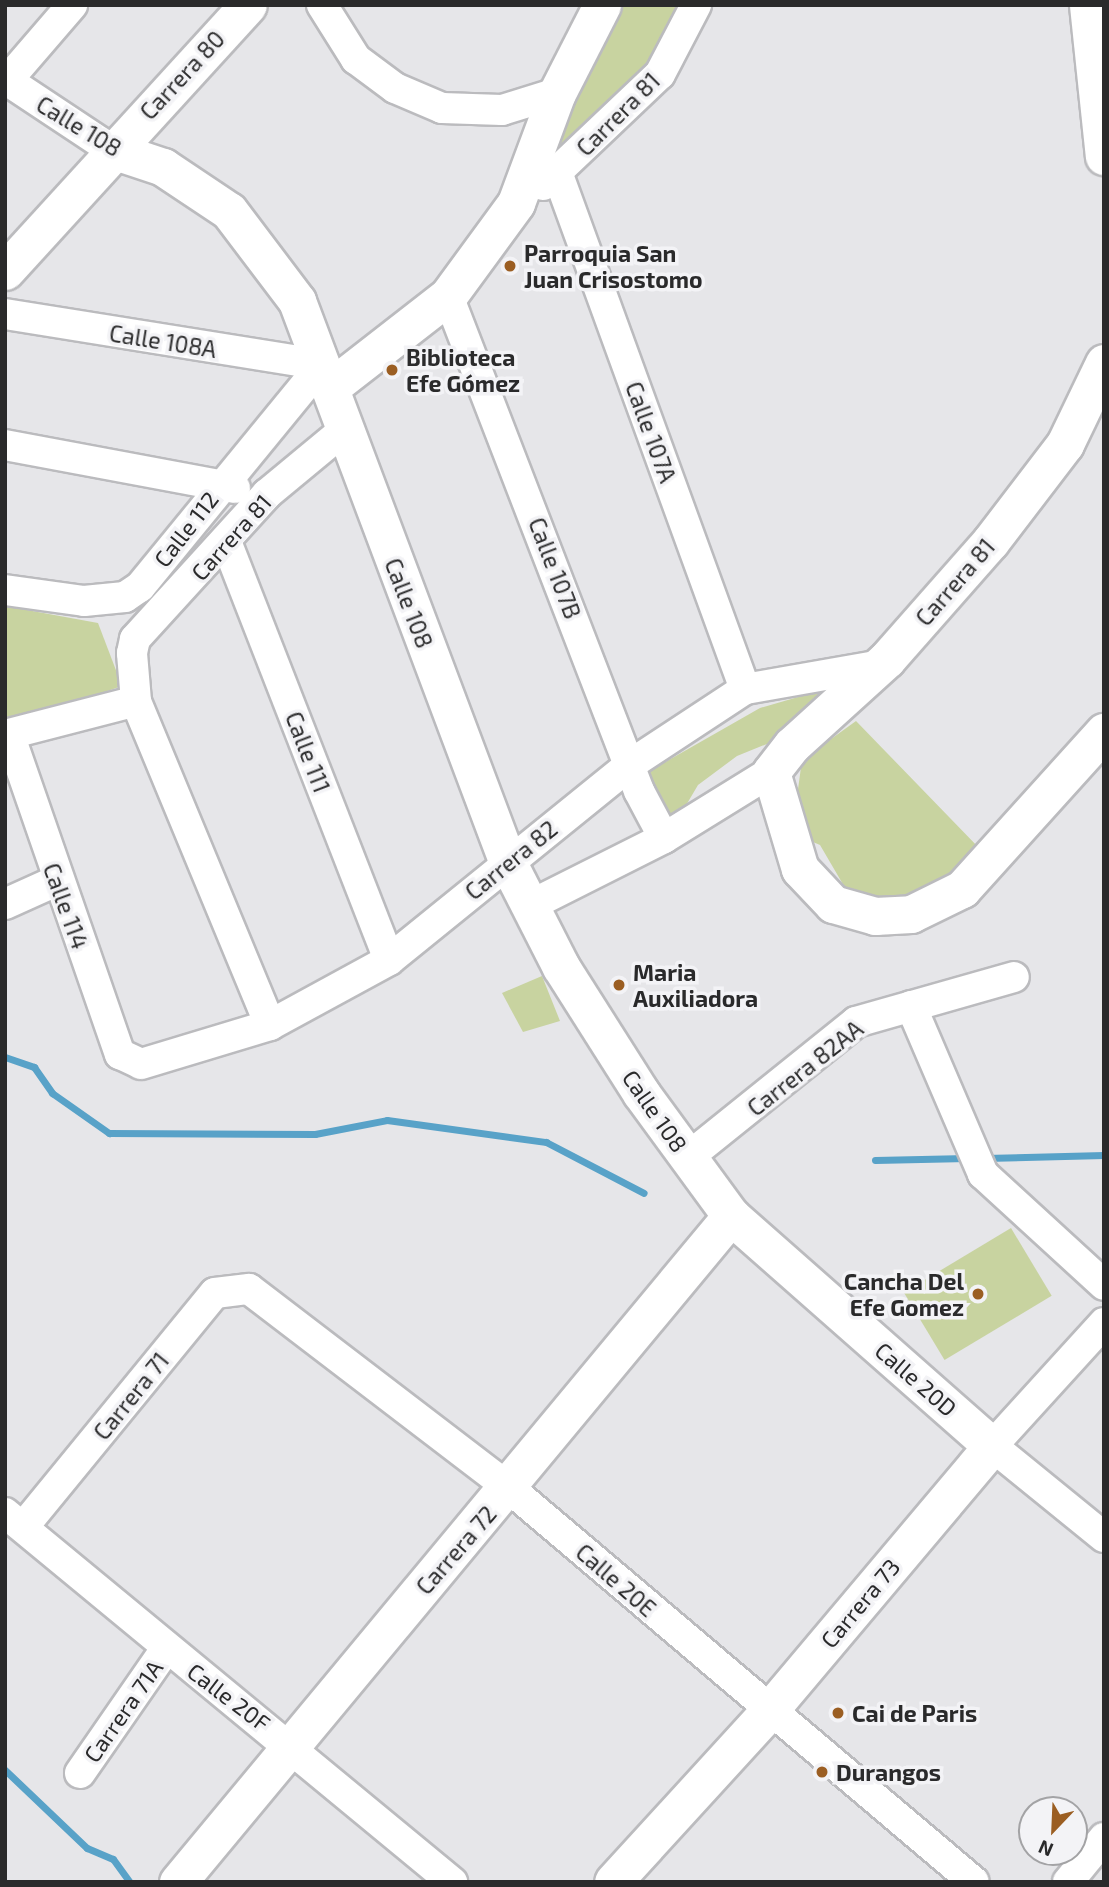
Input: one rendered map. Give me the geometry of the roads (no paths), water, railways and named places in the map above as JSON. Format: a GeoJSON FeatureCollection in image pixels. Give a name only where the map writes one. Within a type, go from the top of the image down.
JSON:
{"type":"FeatureCollection","features":[{"type":"Feature","properties":{"kind":"street"},"geometry":{"type":"LineString","coordinates":[[6,81],[72,5]]}},
{"type":"Feature","properties":{"kind":"street","name":"Carrera 80"},"geometry":{"type":"LineString","coordinates":[[5,271],[112,149],[248,5]]}},
{"type":"Feature","properties":{"kind":"street"},"geometry":{"type":"LineString","coordinates":[[322,5],[356,60],[395,88],[442,108],[502,110],[557,93]]}},
{"type":"Feature","properties":{"kind":"street","name":"Carrera 81"},"geometry":{"type":"LineString","coordinates":[[327,376],[448,296],[516,203],[557,93],[602,5]]}},
{"type":"Feature","properties":{"kind":"street","name":"Carrera 81"},"geometry":{"type":"LineString","coordinates":[[516,203],[558,175],[660,74],[696,5]]}},
{"type":"Feature","properties":{"kind":"street"},"geometry":{"type":"LineString","coordinates":[[1087,5],[1104,156]]}},
{"type":"Feature","properties":{"kind":"street","name":"Calle 108"},"geometry":{"type":"LineString","coordinates":[[6,81],[112,149],[163,167],[229,211],[297,301],[327,376],[343,432],[508,863],[528,906],[561,967],[687,1158],[731,1216]]}},
{"type":"Feature","properties":{"kind":"street","name":"Calle 107A"},"geometry":{"type":"LineString","coordinates":[[558,175],[745,689]]}},
{"type":"Feature","properties":{"kind":"street","name":"Calle 107B"},"geometry":{"type":"LineString","coordinates":[[448,296],[631,764],[664,838]]}},
{"type":"Feature","properties":{"kind":"street","name":"Calle 108A"},"geometry":{"type":"LineString","coordinates":[[5,314],[327,376]]}},
{"type":"Feature","properties":{"kind":"street","name":"Carrera 81"},"geometry":{"type":"LineString","coordinates":[[771,772],[792,744],[881,665],[990,542],[1065,444],[1104,363]]}},
{"type":"Feature","properties":{"kind":"street","name":"Calle 112"},"geometry":{"type":"LineString","coordinates":[[5,590],[83,601],[125,597],[221,485],[327,376]]}},
{"type":"Feature","properties":{"kind":"street","name":"Carrera 81"},"geometry":{"type":"LineString","coordinates":[[136,701],[132,653],[135,639],[227,544],[267,494],[343,432]]}},
{"type":"Feature","properties":{"kind":"street"},"geometry":{"type":"LineString","coordinates":[[5,445],[267,494]]}},
{"type":"Feature","properties":{"kind":"street","name":"Calle 111"},"geometry":{"type":"LineString","coordinates":[[227,544],[389,960]]}},
{"type":"Feature","properties":{"kind":"street","name":"Carrera 82"},"geometry":{"type":"LineString","coordinates":[[141,1064],[270,1025],[389,960],[631,764],[745,689],[881,665]]}},
{"type":"Feature","properties":{"kind":"street"},"geometry":{"type":"LineString","coordinates":[[7,734],[136,701],[270,1025]]}},
{"type":"Feature","properties":{"kind":"street"},"geometry":{"type":"LineString","coordinates":[[771,772],[800,869],[833,904],[875,916],[911,914],[962,888],[1104,732]]}},
{"type":"Feature","properties":{"kind":"street","name":"Calle 114"},"geometry":{"type":"LineString","coordinates":[[7,734],[56,881],[120,1054],[141,1064]]}},
{"type":"Feature","properties":{"kind":"street","name":"Carrera 82"},"geometry":{"type":"LineString","coordinates":[[528,906],[664,838],[771,772]]}},
{"type":"Feature","properties":{"kind":"street"},"geometry":{"type":"LineString","coordinates":[[5,904],[56,881]]}},
{"type":"Feature","properties":{"kind":"street","name":"Carrera 82AA"},"geometry":{"type":"LineString","coordinates":[[687,1158],[856,1022],[1014,977]]}},
{"type":"Feature","properties":{"kind":"street"},"geometry":{"type":"LineString","coordinates":[[911,1006],[983,1174],[1104,1285]]}},
{"type":"Feature","properties":{"kind":"street","name":"Calle 20D"},"geometry":{"type":"LineString","coordinates":[[731,1216],[992,1446],[1104,1537]]}},
{"type":"Feature","properties":{"kind":"street","name":"Carrera 72"},"geometry":{"type":"LineString","coordinates":[[178,1882],[290,1743],[509,1488],[731,1216]]}},
{"type":"Feature","properties":{"kind":"street","name":"Calle 20E"},"geometry":{"type":"LineString","coordinates":[[249,1289],[509,1488],[974,1882]]}},
{"type":"Feature","properties":{"kind":"street","name":"Carrera 71"},"geometry":{"type":"LineString","coordinates":[[10,1517],[215,1293],[249,1289]]}},
{"type":"Feature","properties":{"kind":"street","name":"Carrera 73"},"geometry":{"type":"LineString","coordinates":[[613,1882],[769,1711],[992,1446],[1104,1323]]}},
{"type":"Feature","properties":{"kind":"street","name":"Calle 20F"},"geometry":{"type":"LineString","coordinates":[[10,1517],[166,1649],[290,1743],[452,1882]]}},
{"type":"Feature","properties":{"kind":"street","name":"Carrera 71A"},"geometry":{"type":"LineString","coordinates":[[80,1773],[166,1649]]}},
{"type":"Feature","properties":{"kind":"street"},"geometry":{"type":"LineString","coordinates":[[1068,1882],[1104,1839]]}},
{"type":"Feature","properties":{"kind":"waterway"},"geometry":{"type":"LineString","coordinates":[[5,1057],[34,1067],[52,1093],[109,1133],[315,1134],[387,1120],[546,1142],[644,1193]]}},
{"type":"Feature","properties":{"kind":"waterway"},"geometry":{"type":"LineString","coordinates":[[985,1158],[1104,1155]]}},
{"type":"Feature","properties":{"kind":"waterway"},"geometry":{"type":"LineString","coordinates":[[875,1160],[967,1158]]}},
{"type":"Feature","properties":{"kind":"waterway"},"geometry":{"type":"LineString","coordinates":[[5,1770],[87,1848],[113,1859],[130,1882]]}},
{"type":"Feature","properties":{"kind":"place","name":"Parroquia San Juan Crisostomo"},"geometry":{"type":"Point","coordinates":[510,266]}},
{"type":"Feature","properties":{"kind":"place","name":"Biblioteca Efe Gómez"},"geometry":{"type":"Point","coordinates":[392,370]}},
{"type":"Feature","properties":{"kind":"place","name":"Maria Auxiliadora"},"geometry":{"type":"Point","coordinates":[619,985]}},
{"type":"Feature","properties":{"kind":"place","name":"Cancha Del Efe Gomez"},"geometry":{"type":"Point","coordinates":[978,1294]}},
{"type":"Feature","properties":{"kind":"place","name":"Cai de Paris"},"geometry":{"type":"Point","coordinates":[838,1713]}},
{"type":"Feature","properties":{"kind":"place","name":"Durangos"},"geometry":{"type":"Point","coordinates":[822,1772]}}]}
